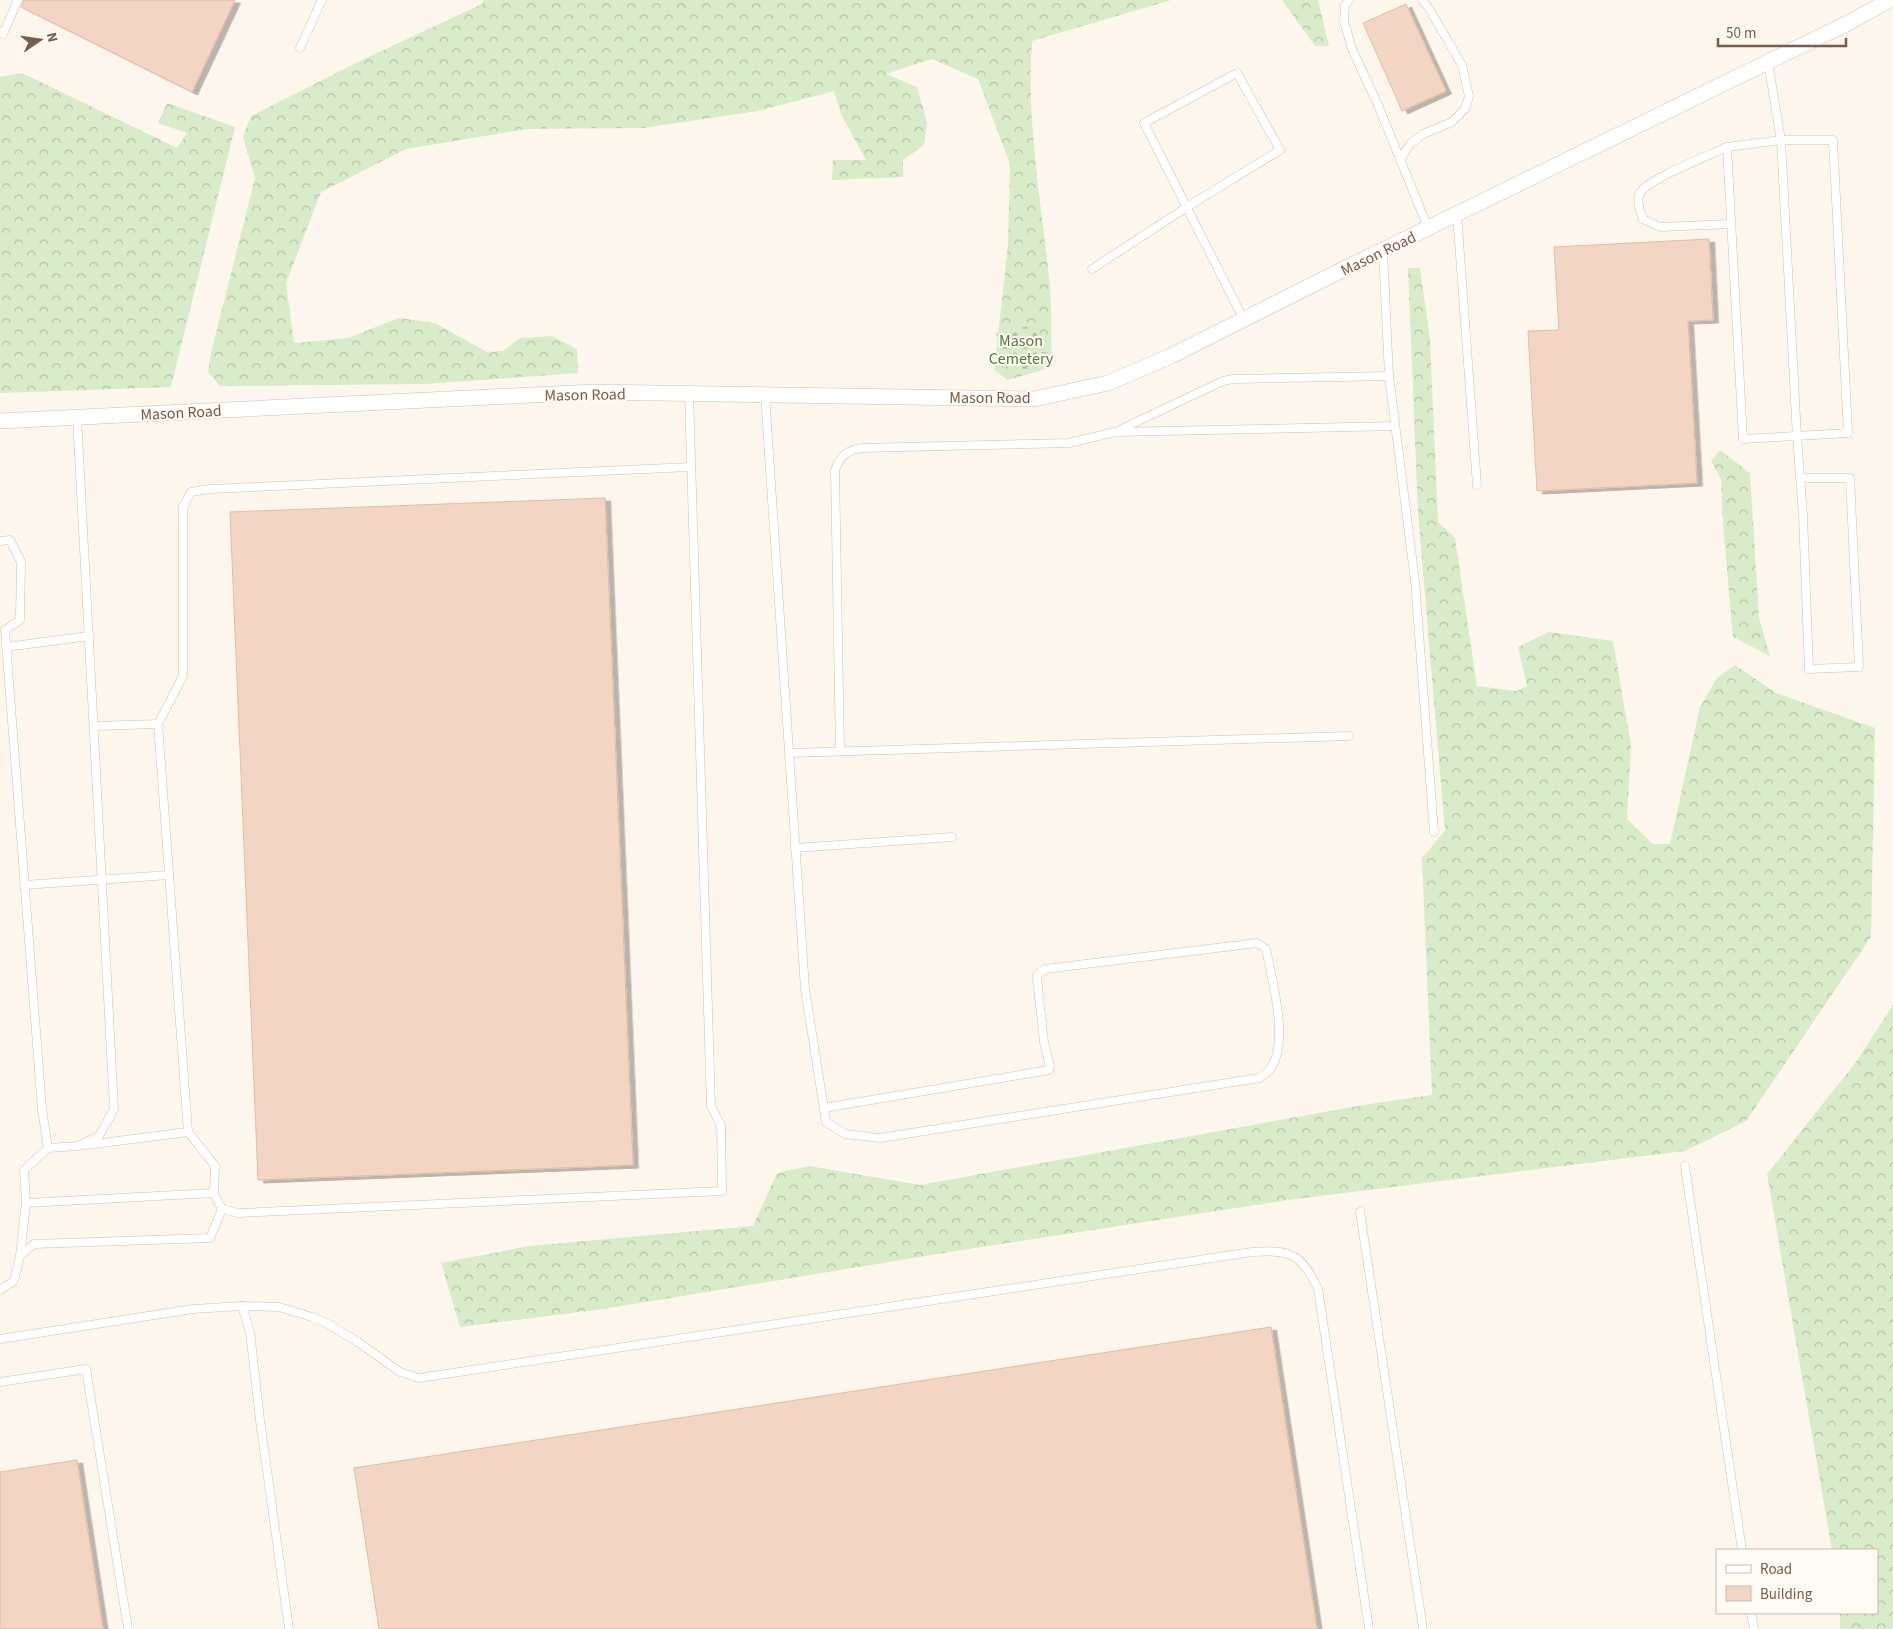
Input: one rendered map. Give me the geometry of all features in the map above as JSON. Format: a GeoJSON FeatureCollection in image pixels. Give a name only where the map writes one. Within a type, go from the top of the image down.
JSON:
{"type":"FeatureCollection","features":[{"type":"Feature","properties":{"kind":"street","name":"Mason Road"},"geometry":{"type":"LineString","coordinates":[[0,421],[593,392],[1034,398],[1108,383],[1171,356],[1846,24],[1890,0]]}},
{"type":"Feature","properties":{"kind":"lane"},"geometry":{"type":"LineString","coordinates":[[0,32],[3,34],[18,0]]}},
{"type":"Feature","properties":{"kind":"lane"},"geometry":{"type":"LineString","coordinates":[[300,48],[322,0]]}},
{"type":"Feature","properties":{"kind":"lane"},"geometry":{"type":"LineString","coordinates":[[1349,0],[1345,5],[1344,21],[1352,49],[1378,105],[1428,228]]}},
{"type":"Feature","properties":{"kind":"lane"},"geometry":{"type":"LineString","coordinates":[[1400,160],[1410,144],[1423,134],[1452,122],[1465,109],[1469,96],[1462,65],[1428,6],[1422,0]]}},
{"type":"Feature","properties":{"kind":"lane"},"geometry":{"type":"LineString","coordinates":[[1768,62],[1781,140],[1797,437],[1801,478],[1809,669],[1859,667],[1850,478],[1801,478]]}},
{"type":"Feature","properties":{"kind":"lane"},"geometry":{"type":"LineString","coordinates":[[1092,269],[1187,207],[1280,150],[1237,73],[1144,123],[1187,207],[1244,320]]}},
{"type":"Feature","properties":{"kind":"lane"},"geometry":{"type":"LineString","coordinates":[[1727,147],[1743,439],[1848,433],[1833,140],[1781,140],[1727,147],[1654,181],[1640,192],[1638,204],[1643,219],[1660,227],[1731,224]]}},
{"type":"Feature","properties":{"kind":"lane"},"geometry":{"type":"LineString","coordinates":[[1457,214],[1477,484]]}},
{"type":"Feature","properties":{"kind":"lane"},"geometry":{"type":"LineString","coordinates":[[1383,251],[1389,376],[1414,581],[1434,832]]}},
{"type":"Feature","properties":{"kind":"lane"},"geometry":{"type":"LineString","coordinates":[[840,751],[835,470],[844,454],[862,448],[1069,443],[1115,432],[1223,381],[1233,379],[1389,376]]}},
{"type":"Feature","properties":{"kind":"lane"},"geometry":{"type":"LineString","coordinates":[[222,1209],[238,1213],[722,1191],[721,1125],[711,1106],[689,394]]}},
{"type":"Feature","properties":{"kind":"lane"},"geometry":{"type":"LineString","coordinates":[[765,395],[805,989],[826,1122],[845,1134],[880,1138],[1259,1078],[1266,1075],[1276,1059],[1280,1030],[1266,949],[1256,944],[1045,969],[1037,974],[1037,978],[1049,1070],[824,1108]]}},
{"type":"Feature","properties":{"kind":"lane"},"geometry":{"type":"LineString","coordinates":[[77,417],[114,1108],[99,1136],[78,1146]]}},
{"type":"Feature","properties":{"kind":"lane"},"geometry":{"type":"LineString","coordinates":[[1115,432],[1395,426]]}},
{"type":"Feature","properties":{"kind":"lane"},"geometry":{"type":"LineString","coordinates":[[20,1256],[34,1244],[210,1238],[222,1209],[214,1193],[215,1166],[188,1132],[158,724],[183,676],[183,507],[191,492],[210,488],[691,467]]}},
{"type":"Feature","properties":{"kind":"lane"},"geometry":{"type":"LineString","coordinates":[[0,541],[10,540],[21,562],[20,620],[2,629],[6,647],[42,1109],[48,1148]]}},
{"type":"Feature","properties":{"kind":"lane"},"geometry":{"type":"LineString","coordinates":[[6,647],[89,636]]}},
{"type":"Feature","properties":{"kind":"lane"},"geometry":{"type":"LineString","coordinates":[[94,726],[158,724]]}},
{"type":"Feature","properties":{"kind":"lane"},"geometry":{"type":"LineString","coordinates":[[789,753],[1349,736]]}},
{"type":"Feature","properties":{"kind":"lane"},"geometry":{"type":"LineString","coordinates":[[795,848],[952,837]]}},
{"type":"Feature","properties":{"kind":"lane"},"geometry":{"type":"LineString","coordinates":[[24,885],[169,875]]}},
{"type":"Feature","properties":{"kind":"lane"},"geometry":{"type":"LineString","coordinates":[[0,1290],[14,1281],[20,1256],[26,1203],[24,1170],[48,1148],[188,1132]]}},
{"type":"Feature","properties":{"kind":"lane"},"geometry":{"type":"LineString","coordinates":[[1686,1166],[1742,1549]]}},
{"type":"Feature","properties":{"kind":"lane"},"geometry":{"type":"LineString","coordinates":[[26,1203],[214,1193]]}},
{"type":"Feature","properties":{"kind":"lane"},"geometry":{"type":"LineString","coordinates":[[1360,1212],[1422,1629]]}},
{"type":"Feature","properties":{"kind":"lane"},"geometry":{"type":"LineString","coordinates":[[0,1339],[193,1309],[242,1306],[279,1307],[328,1324],[358,1342],[400,1372],[419,1378],[1275,1250],[1296,1257],[1310,1271],[1318,1289],[1370,1629]]}},
{"type":"Feature","properties":{"kind":"lane"},"geometry":{"type":"LineString","coordinates":[[242,1306],[250,1332],[260,1420],[289,1629]]}},
{"type":"Feature","properties":{"kind":"lane"},"geometry":{"type":"LineString","coordinates":[[0,1382],[86,1369],[128,1629]]}},
{"type":"Feature","properties":{"kind":"lane"},"geometry":{"type":"LineString","coordinates":[[1751,1614],[1754,1629]]}},
{"type":"Feature","properties":{"kind":"green space"},"geometry":{"type":"Polygon","coordinates":[[[484,0],[1171,0],[1032,41],[1031,102],[1050,287],[1052,367],[1008,380],[994,370],[1008,245],[1010,164],[978,79],[932,59],[886,74],[917,87],[927,123],[924,145],[903,160],[903,177],[832,180],[833,160],[866,160],[842,116],[834,91],[758,111],[643,128],[526,129],[406,149],[321,192],[286,283],[294,343],[348,338],[399,318],[435,323],[487,352],[503,351],[520,338],[552,336],[577,349],[578,373],[425,384],[220,386],[208,372],[211,353],[255,178],[243,137],[251,116],[360,61],[482,4],[484,0]]]}},
{"type":"Feature","properties":{"kind":"green space"},"geometry":{"type":"Polygon","coordinates":[[[1282,0],[1318,0],[1329,46],[1315,46],[1282,0]]]}},
{"type":"Feature","properties":{"kind":"green space"},"geometry":{"type":"Polygon","coordinates":[[[22,73],[177,148],[187,133],[158,123],[167,103],[235,127],[171,387],[0,393],[0,77],[22,73]]]}},
{"type":"Feature","properties":{"kind":"green space"},"geometry":{"type":"Polygon","coordinates":[[[1408,268],[1420,268],[1430,339],[1438,522],[1455,538],[1477,686],[1517,691],[1527,686],[1518,647],[1549,632],[1613,641],[1631,746],[1627,819],[1653,844],[1670,844],[1700,707],[1717,678],[1735,665],[1776,693],[1875,728],[1871,937],[1746,1121],[1685,1151],[1288,1200],[956,1251],[603,1309],[460,1327],[441,1263],[529,1246],[753,1226],[777,1173],[809,1166],[920,1185],[1363,1105],[1432,1095],[1422,858],[1445,831],[1418,513],[1408,268]]]}},
{"type":"Feature","properties":{"kind":"green space","name":"Mason Cemetery"},"geometry":{"type":"Polygon","coordinates":[[[1034,325],[1045,365],[1008,374],[996,333],[1034,325]]]}},
{"type":"Feature","properties":{"kind":"green space"},"geometry":{"type":"Polygon","coordinates":[[[1720,450],[1750,473],[1759,618],[1770,656],[1733,637],[1721,479],[1711,461],[1720,450]]]}},
{"type":"Feature","properties":{"kind":"green space"},"geometry":{"type":"Polygon","coordinates":[[[1893,1005],[1893,1629],[1840,1629],[1840,1614],[1878,1614],[1878,1549],[1832,1549],[1767,1174],[1856,1062],[1893,1005]]]}},
{"type":"Feature","properties":{"kind":"building"},"geometry":{"type":"Polygon","coordinates":[[[24,0],[235,0],[192,92],[21,7],[24,0]]]}},
{"type":"Feature","properties":{"kind":"building"},"geometry":{"type":"Polygon","coordinates":[[[1406,4],[1446,91],[1402,111],[1363,23],[1406,4]]]}},
{"type":"Feature","properties":{"kind":"building"},"geometry":{"type":"Polygon","coordinates":[[[1709,239],[1713,320],[1688,321],[1697,483],[1537,491],[1528,331],[1559,330],[1554,247],[1709,239]]]}},
{"type":"Feature","properties":{"kind":"building"},"geometry":{"type":"Polygon","coordinates":[[[605,498],[633,1165],[258,1180],[230,512],[605,498]]]}},
{"type":"Feature","properties":{"kind":"building"},"geometry":{"type":"Polygon","coordinates":[[[1271,1327],[1317,1629],[379,1629],[354,1468],[1271,1327]]]}},
{"type":"Feature","properties":{"kind":"building"},"geometry":{"type":"Polygon","coordinates":[[[77,1460],[103,1629],[0,1629],[0,1472],[77,1460]]]}}]}
